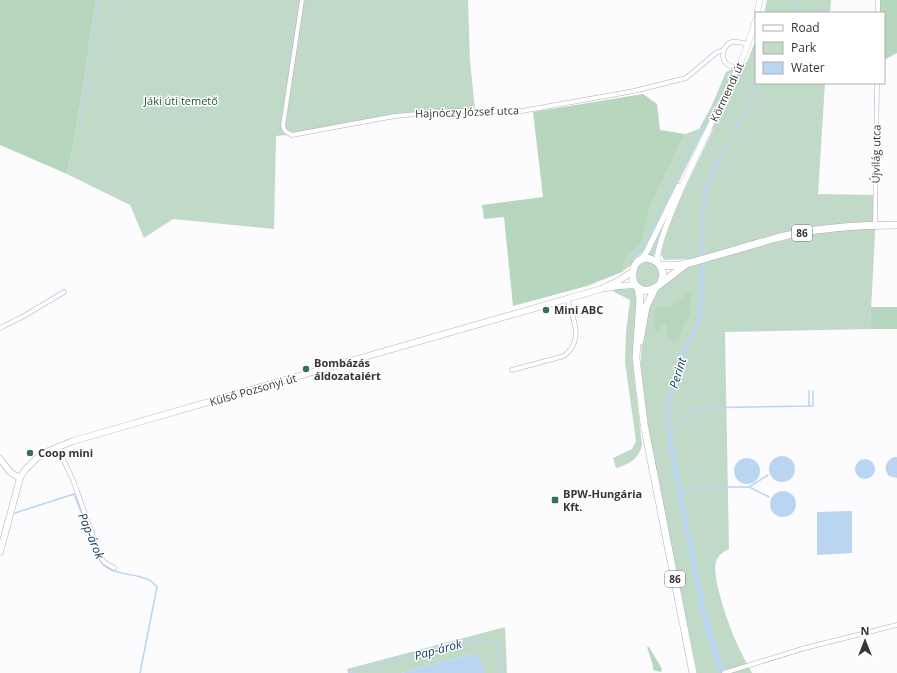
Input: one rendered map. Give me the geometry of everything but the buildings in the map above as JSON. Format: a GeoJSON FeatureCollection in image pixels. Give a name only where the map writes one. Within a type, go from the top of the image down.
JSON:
{"type":"FeatureCollection","features":[{"type":"Feature","properties":{"kind":"main road","name":"86"},"geometry":{"type":"LineString","coordinates":[[640,261],[651,259],[659,264],[670,266],[690,263],[776,238],[800,233],[835,228],[897,225]]}},
{"type":"Feature","properties":{"kind":"main road"},"geometry":{"type":"LineString","coordinates":[[588,292],[606,286],[632,272],[634,267],[640,261]]}},
{"type":"Feature","properties":{"kind":"main road","name":"86"},"geometry":{"type":"LineString","coordinates":[[658,286],[680,268],[690,263]]}},
{"type":"Feature","properties":{"kind":"main road","name":"86"},"geometry":{"type":"LineString","coordinates":[[638,383],[641,333],[646,307],[662,279],[663,273],[659,264]]}},
{"type":"Feature","properties":{"kind":"main road","name":"86"},"geometry":{"type":"LineString","coordinates":[[632,272],[632,277],[637,286],[640,299],[635,354],[645,431],[694,673]]}},
{"type":"Feature","properties":{"kind":"main road"},"geometry":{"type":"LineString","coordinates":[[588,292],[618,286],[637,286],[646,290],[658,286]]}},
{"type":"Feature","properties":{"kind":"main road","name":"Külső Pozsonyi út"},"geometry":{"type":"LineString","coordinates":[[20,478],[25,470],[38,457],[57,447],[588,292]]}},
{"type":"Feature","properties":{"kind":"main road"},"geometry":{"type":"LineString","coordinates":[[0,459],[11,473],[20,478],[0,552]]}},
{"type":"Feature","properties":{"kind":"street","name":"Hajnóczy József utca"},"geometry":{"type":"LineString","coordinates":[[302,0],[284,119],[285,131],[292,135],[395,116],[451,111],[522,111],[634,91],[686,78],[716,53],[724,50]]}},
{"type":"Feature","properties":{"kind":"street"},"geometry":{"type":"LineString","coordinates":[[758,12],[760,0]]}},
{"type":"Feature","properties":{"kind":"street"},"geometry":{"type":"LineString","coordinates":[[878,0],[878,12]]}},
{"type":"Feature","properties":{"kind":"street","name":"Körmendi út"},"geometry":{"type":"LineString","coordinates":[[659,264],[657,257],[661,241],[680,192],[738,69],[755,22]]}},
{"type":"Feature","properties":{"kind":"street"},"geometry":{"type":"LineString","coordinates":[[738,69],[724,61],[724,50],[726,46],[732,42],[748,44]]}},
{"type":"Feature","properties":{"kind":"street","name":"Újvilág utca"},"geometry":{"type":"LineString","coordinates":[[875,226],[877,84]]}},
{"type":"Feature","properties":{"kind":"street","name":"Körmendi út"},"geometry":{"type":"LineString","coordinates":[[640,261],[648,251],[678,188],[703,142]]}},
{"type":"Feature","properties":{"kind":"street"},"geometry":{"type":"LineString","coordinates":[[0,328],[64,292]]}},
{"type":"Feature","properties":{"kind":"street"},"geometry":{"type":"LineString","coordinates":[[512,370],[564,356],[570,352],[577,339],[567,298]]}},
{"type":"Feature","properties":{"kind":"street"},"geometry":{"type":"LineString","coordinates":[[57,447],[73,480],[100,556],[109,566],[114,568]]}},
{"type":"Feature","properties":{"kind":"street"},"geometry":{"type":"LineString","coordinates":[[724,673],[805,648],[897,625]]}},
{"type":"Feature","properties":{"kind":"green space"},"geometry":{"type":"Polygon","coordinates":[[[0,0],[96,0],[76,133],[67,174],[0,145],[0,0]]]}},
{"type":"Feature","properties":{"kind":"green space","name":"Jáki úti temető"},"geometry":{"type":"Polygon","coordinates":[[[96,0],[468,0],[470,60],[475,111],[430,112],[297,134],[276,136],[274,229],[173,219],[144,238],[130,205],[67,174],[76,133],[96,0]]]}},
{"type":"Feature","properties":{"kind":"green space"},"geometry":{"type":"Polygon","coordinates":[[[767,0],[831,0],[830,12],[764,12],[767,0]]]}},
{"type":"Feature","properties":{"kind":"green space"},"geometry":{"type":"Polygon","coordinates":[[[878,0],[897,0],[897,53],[885,59],[885,12],[878,12],[878,0]]]}},
{"type":"Feature","properties":{"kind":"green space"},"geometry":{"type":"Polygon","coordinates":[[[755,42],[755,84],[825,84],[818,194],[877,195],[870,329],[725,332],[729,549],[718,557],[715,569],[716,580],[727,618],[742,655],[752,673],[697,673],[650,439],[641,373],[641,356],[643,328],[651,298],[689,259],[664,260],[661,254],[664,239],[676,207],[713,129],[704,131],[644,252],[635,258],[630,266],[622,272],[624,262],[628,255],[639,246],[643,239],[650,208],[685,134],[699,129],[711,107],[726,72],[747,62],[755,42]],[[682,299],[655,321],[655,331],[662,323],[667,323],[668,328],[666,335],[682,299]]]}},
{"type":"Feature","properties":{"kind":"green space"},"geometry":{"type":"Polygon","coordinates":[[[643,94],[657,104],[660,130],[685,134],[650,208],[643,239],[639,246],[628,255],[624,262],[622,272],[587,286],[513,306],[504,217],[484,219],[482,205],[543,197],[533,112],[643,94]]]}},
{"type":"Feature","properties":{"kind":"green space"},"geometry":{"type":"Polygon","coordinates":[[[666,218],[654,256],[648,255],[648,254],[666,218]]]}},
{"type":"Feature","properties":{"kind":"green space"},"geometry":{"type":"Polygon","coordinates":[[[648,262],[657,266],[661,275],[657,284],[648,288],[639,284],[635,275],[639,266],[648,262]]]}},
{"type":"Feature","properties":{"kind":"green space"},"geometry":{"type":"Polygon","coordinates":[[[631,285],[637,290],[633,366],[642,445],[636,458],[625,465],[616,468],[613,458],[632,449],[636,441],[625,362],[626,332],[630,300],[614,292],[613,287],[631,285]]]}},
{"type":"Feature","properties":{"kind":"green space"},"geometry":{"type":"Polygon","coordinates":[[[685,292],[691,293],[690,314],[674,343],[667,336],[666,323],[662,323],[659,332],[654,331],[655,321],[653,313],[656,307],[672,307],[675,300],[682,299],[685,292]]]}},
{"type":"Feature","properties":{"kind":"green space"},"geometry":{"type":"Polygon","coordinates":[[[871,307],[897,307],[897,329],[870,329],[871,307]]]}},
{"type":"Feature","properties":{"kind":"green space"},"geometry":{"type":"Polygon","coordinates":[[[505,627],[507,673],[484,673],[481,661],[472,654],[401,673],[348,673],[347,669],[505,627]]]}},
{"type":"Feature","properties":{"kind":"green space"},"geometry":{"type":"Polygon","coordinates":[[[647,647],[649,647],[662,669],[661,672],[653,670],[647,647]]]}},
{"type":"Feature","properties":{"kind":"water"},"geometry":{"type":"Polygon","coordinates":[[[732,133],[708,190],[703,223],[705,272],[702,318],[680,364],[669,414],[681,490],[684,491],[683,498],[709,623],[725,673],[720,673],[702,618],[669,449],[666,411],[679,357],[695,326],[698,316],[701,284],[701,218],[704,191],[711,172],[732,133]]]}},
{"type":"Feature","properties":{"kind":"water"},"geometry":{"type":"Polygon","coordinates":[[[782,456],[792,459],[795,469],[792,479],[782,482],[772,479],[769,469],[772,459],[782,456]]]}},
{"type":"Feature","properties":{"kind":"water"},"geometry":{"type":"Polygon","coordinates":[[[894,457],[897,457],[897,478],[889,476],[886,471],[887,463],[894,457]]]}},
{"type":"Feature","properties":{"kind":"water"},"geometry":{"type":"Polygon","coordinates":[[[747,458],[757,461],[760,471],[757,481],[747,484],[737,481],[734,471],[737,461],[747,458]]]}},
{"type":"Feature","properties":{"kind":"water"},"geometry":{"type":"Polygon","coordinates":[[[861,459],[869,459],[875,465],[875,473],[869,479],[861,479],[855,473],[855,465],[861,459]]]}},
{"type":"Feature","properties":{"kind":"water"},"geometry":{"type":"Polygon","coordinates":[[[783,491],[793,494],[796,504],[793,514],[783,517],[773,514],[770,504],[773,494],[783,491]]]}},
{"type":"Feature","properties":{"kind":"water"},"geometry":{"type":"Polygon","coordinates":[[[852,511],[852,553],[817,555],[817,512],[852,511]]]}},
{"type":"Feature","properties":{"kind":"water"},"geometry":{"type":"Polygon","coordinates":[[[472,654],[480,659],[484,673],[401,673],[472,654]]]}},
{"type":"Feature","properties":{"kind":"waterway"},"geometry":{"type":"LineString","coordinates":[[81,123],[99,0]]}},
{"type":"Feature","properties":{"kind":"waterway","name":"Perint"},"geometry":{"type":"LineString","coordinates":[[794,12],[798,0]]}},
{"type":"Feature","properties":{"kind":"waterway","name":"Perint"},"geometry":{"type":"LineString","coordinates":[[732,133],[745,115],[749,99],[758,84]]}},
{"type":"Feature","properties":{"kind":"waterway"},"geometry":{"type":"LineString","coordinates":[[631,259],[642,250],[646,244],[673,185],[706,120]]}},
{"type":"Feature","properties":{"kind":"waterway"},"geometry":{"type":"LineString","coordinates":[[671,429],[681,423],[688,414],[698,408],[809,406],[809,391]]}},
{"type":"Feature","properties":{"kind":"waterway"},"geometry":{"type":"LineString","coordinates":[[809,406],[813,406],[813,391]]}},
{"type":"Feature","properties":{"kind":"waterway"},"geometry":{"type":"LineString","coordinates":[[749,487],[768,475]]}},
{"type":"Feature","properties":{"kind":"waterway"},"geometry":{"type":"LineString","coordinates":[[683,492],[700,488],[723,487]]}},
{"type":"Feature","properties":{"kind":"waterway"},"geometry":{"type":"LineString","coordinates":[[728,487],[749,487],[769,497]]}},
{"type":"Feature","properties":{"kind":"waterway","name":"Pap-árok"},"geometry":{"type":"LineString","coordinates":[[15,513],[74,494],[94,545]]}},
{"type":"Feature","properties":{"kind":"waterway","name":"Pap-árok"},"geometry":{"type":"LineString","coordinates":[[99,558],[102,564],[107,568],[120,573],[141,577],[152,582],[157,587],[140,673]]}},
{"type":"Feature","properties":{"kind":"waterway","name":"Pap-árok"},"geometry":{"type":"LineString","coordinates":[[349,673],[480,639],[499,642],[501,673]]}},
{"type":"Feature","properties":{"kind":"place","name":"Mini ABC"},"geometry":{"type":"Point","coordinates":[546,310]}},
{"type":"Feature","properties":{"kind":"place","name":"Bombázás áldozataiért"},"geometry":{"type":"Point","coordinates":[306,369]}},
{"type":"Feature","properties":{"kind":"place","name":"Coop mini"},"geometry":{"type":"Point","coordinates":[30,453]}},
{"type":"Feature","properties":{"kind":"place","name":"BPW-Hungária Kft."},"geometry":{"type":"Point","coordinates":[555,500]}}]}
